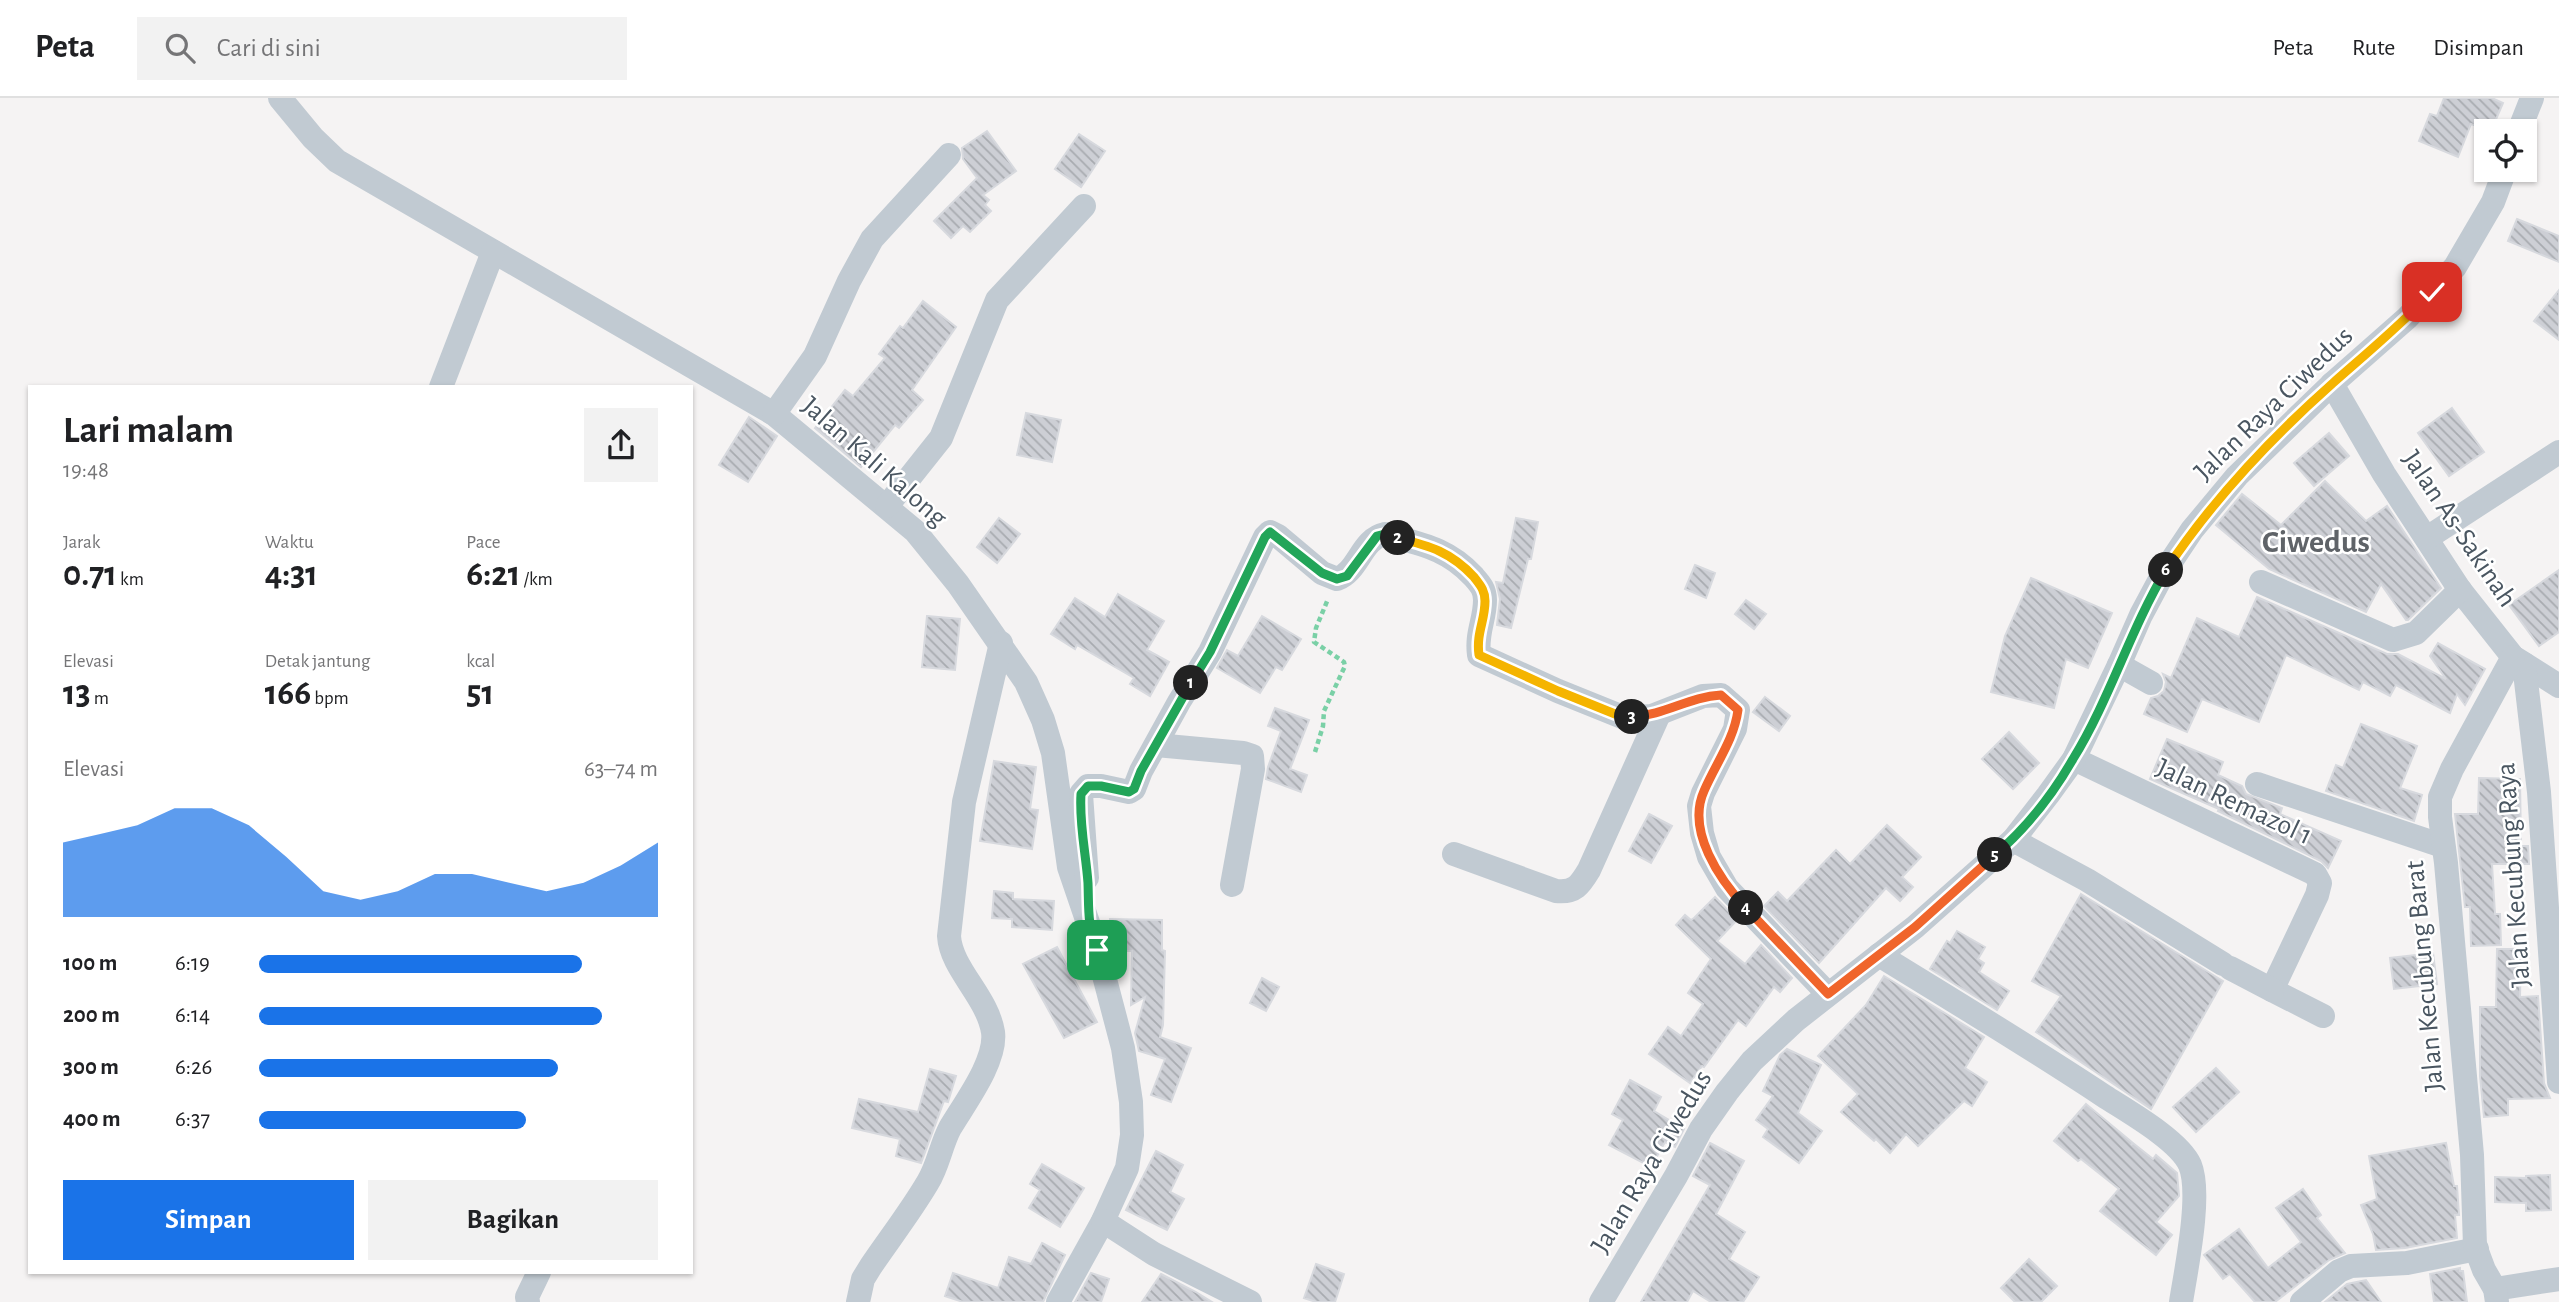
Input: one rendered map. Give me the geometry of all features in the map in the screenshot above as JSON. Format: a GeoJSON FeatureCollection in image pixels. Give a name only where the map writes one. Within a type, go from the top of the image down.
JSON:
{"type":"FeatureCollection","features":[{"type":"Feature","properties":{"kind":"street","name":"Jalan Kali Kalong"},"geometry":{"type":"LineString","coordinates":[[280,98],[313,138],[337,161],[774,414],[915,531],[1001,643],[1026,682],[1044,720],[1053,753],[1069,867],[1088,920],[1123,1048],[1131,1102],[1132,1135],[1127,1168],[1103,1221],[1058,1302]]}},
{"type":"Feature","properties":{"kind":"street"},"geometry":{"type":"LineString","coordinates":[[2524,119],[2532,98]]}},
{"type":"Feature","properties":{"kind":"street"},"geometry":{"type":"LineString","coordinates":[[774,414],[815,356],[849,281],[872,239],[949,155]]}},
{"type":"Feature","properties":{"kind":"street","name":"Jalan Raya Ciwedus"},"geometry":{"type":"LineString","coordinates":[[1601,1302],[1670,1187],[1701,1129],[1727,1092],[1752,1061],[1796,1020],[1915,927],[2013,840],[2074,759],[2141,615],[2164,572],[2192,530],[2237,476],[2332,384],[2407,318],[2455,267],[2493,202],[2500,182]]}},
{"type":"Feature","properties":{"kind":"street"},"geometry":{"type":"LineString","coordinates":[[887,506],[940,438],[997,300],[1084,206]]}},
{"type":"Feature","properties":{"kind":"street"},"geometry":{"type":"LineString","coordinates":[[442,385],[493,252]]}},
{"type":"Feature","properties":{"kind":"street","name":"Jalan As-Sakinah"},"geometry":{"type":"LineString","coordinates":[[2332,384],[2384,474],[2460,590],[2518,660],[2557,682]]}},
{"type":"Feature","properties":{"kind":"street"},"geometry":{"type":"LineString","coordinates":[[2427,538],[2559,452]]}},
{"type":"Feature","properties":{"kind":"street"},"geometry":{"type":"LineString","coordinates":[[1088,920],[1081,794],[1088,786],[1129,792],[1134,789],[1156,745],[1210,652],[1265,537],[1270,532],[1278,536],[1322,573],[1337,579],[1347,576],[1377,536],[1385,534],[1432,547],[1453,557],[1483,587],[1485,602],[1477,640],[1479,655],[1625,718],[1659,714],[1703,696],[1721,695],[1738,710],[1735,729],[1699,806],[1702,833],[1709,857],[1727,888],[1828,994]]}},
{"type":"Feature","properties":{"kind":"street"},"geometry":{"type":"LineString","coordinates":[[2261,582],[2393,640],[2416,633],[2460,590]]}},
{"type":"Feature","properties":{"kind":"street"},"geometry":{"type":"LineString","coordinates":[[858,1302],[863,1279],[929,1181],[949,1131],[979,1079],[990,1053],[993,1034],[984,1005],[953,954],[949,936],[964,802],[1001,643]]}},
{"type":"Feature","properties":{"kind":"street","name":"Jalan Kecubung Raya"},"geometry":{"type":"LineString","coordinates":[[2518,660],[2549,793],[2559,1082]]}},
{"type":"Feature","properties":{"kind":"street","name":"Jalan Kecubung Barat"},"geometry":{"type":"LineString","coordinates":[[2496,1296],[2477,1250],[2472,1155],[2440,797],[2452,769],[2518,660]]}},
{"type":"Feature","properties":{"kind":"street"},"geometry":{"type":"LineString","coordinates":[[2119,666],[2151,683]]}},
{"type":"Feature","properties":{"kind":"street"},"geometry":{"type":"LineString","coordinates":[[1454,854],[1556,891],[1573,890],[1579,886],[1589,870],[1659,714]]}},
{"type":"Feature","properties":{"kind":"street"},"geometry":{"type":"LineString","coordinates":[[1156,745],[1252,756],[1254,769],[1231,885]]}},
{"type":"Feature","properties":{"kind":"street","name":"Jalan Remazol 1"},"geometry":{"type":"LineString","coordinates":[[2074,759],[2315,874],[2320,883],[2318,895],[2272,990]]}},
{"type":"Feature","properties":{"kind":"street"},"geometry":{"type":"LineString","coordinates":[[2257,784],[2443,846]]}},
{"type":"Feature","properties":{"kind":"street"},"geometry":{"type":"LineString","coordinates":[[2013,840],[2087,880],[2227,966],[2323,1016]]}},
{"type":"Feature","properties":{"kind":"street"},"geometry":{"type":"LineString","coordinates":[[1879,955],[2034,1049],[2158,1132],[2183,1155],[2190,1164],[2194,1181],[2181,1302]]}},
{"type":"Feature","properties":{"kind":"street"},"geometry":{"type":"LineString","coordinates":[[1103,1221],[1154,1254],[1250,1302]]}},
{"type":"Feature","properties":{"kind":"street"},"geometry":{"type":"LineString","coordinates":[[2302,1302],[2339,1271],[2351,1266],[2407,1263],[2477,1250]]}},
{"type":"Feature","properties":{"kind":"street"},"geometry":{"type":"LineString","coordinates":[[528,1302],[527,1297],[538,1274]]}},
{"type":"Feature","properties":{"kind":"street"},"geometry":{"type":"LineString","coordinates":[[2496,1296],[2559,1279]]}},
{"type":"Feature","properties":{"kind":"path"},"geometry":{"type":"LineString","coordinates":[[1315,752],[1323,726],[1324,711],[1345,666],[1344,662],[1314,642],[1337,579]]}},
{"type":"Feature","properties":{"kind":"building"},"geometry":{"type":"Polygon","coordinates":[[[2444,98],[2492,98],[2503,103],[2496,119],[2474,119],[2474,125],[2471,124],[2458,157],[2419,141],[2430,114],[2437,116],[2444,98]]]}},
{"type":"Feature","properties":{"kind":"building"},"geometry":{"type":"Polygon","coordinates":[[[987,131],[1016,171],[983,195],[989,200],[985,205],[991,211],[970,232],[963,226],[951,238],[934,221],[977,178],[963,159],[962,148],[987,131]]]}},
{"type":"Feature","properties":{"kind":"building"},"geometry":{"type":"Polygon","coordinates":[[[1079,134],[1105,151],[1081,187],[1055,169],[1079,134]]]}},
{"type":"Feature","properties":{"kind":"building"},"geometry":{"type":"Polygon","coordinates":[[[2517,219],[2559,236],[2559,262],[2508,241],[2517,219]]]}},
{"type":"Feature","properties":{"kind":"building"},"geometry":{"type":"Polygon","coordinates":[[[2559,290],[2559,340],[2534,321],[2559,290]]]}},
{"type":"Feature","properties":{"kind":"building"},"geometry":{"type":"Polygon","coordinates":[[[923,301],[956,327],[912,390],[923,400],[899,428],[895,425],[861,467],[815,428],[845,390],[853,396],[885,358],[879,354],[923,301]]]}},
{"type":"Feature","properties":{"kind":"building"},"geometry":{"type":"Polygon","coordinates":[[[2452,408],[2484,452],[2449,476],[2418,433],[2452,408]]]}},
{"type":"Feature","properties":{"kind":"building"},"geometry":{"type":"Polygon","coordinates":[[[1026,413],[1061,420],[1052,462],[1017,455],[1026,413]]]}},
{"type":"Feature","properties":{"kind":"building"},"geometry":{"type":"Polygon","coordinates":[[[749,417],[777,436],[748,482],[719,465],[749,417]]]}},
{"type":"Feature","properties":{"kind":"building"},"geometry":{"type":"Polygon","coordinates":[[[2329,433],[2349,456],[2314,486],[2294,463],[2329,433]]]}},
{"type":"Feature","properties":{"kind":"building"},"geometry":{"type":"Polygon","coordinates":[[[2325,481],[2366,521],[2387,506],[2441,588],[2408,620],[2381,584],[2366,612],[2269,569],[2216,525],[2242,494],[2281,525],[2325,481]]]}},
{"type":"Feature","properties":{"kind":"building"},"geometry":{"type":"Polygon","coordinates":[[[999,518],[1020,534],[997,563],[977,547],[999,518]]]}},
{"type":"Feature","properties":{"kind":"building"},"geometry":{"type":"Polygon","coordinates":[[[1516,518],[1538,522],[1531,559],[1528,559],[1511,628],[1497,625],[1500,599],[1496,582],[1503,583],[1516,518]]]}},
{"type":"Feature","properties":{"kind":"building"},"geometry":{"type":"Polygon","coordinates":[[[1695,565],[1715,573],[1706,598],[1685,589],[1695,565]]]}},
{"type":"Feature","properties":{"kind":"building"},"geometry":{"type":"Polygon","coordinates":[[[2559,570],[2559,632],[2539,646],[2509,605],[2559,570]]]}},
{"type":"Feature","properties":{"kind":"building"},"geometry":{"type":"Polygon","coordinates":[[[2031,578],[2112,613],[2088,668],[2066,659],[2054,708],[1991,692],[2005,636],[2031,578]]]}},
{"type":"Feature","properties":{"kind":"building"},"geometry":{"type":"Polygon","coordinates":[[[1118,594],[1164,621],[1147,650],[1169,662],[1150,696],[1130,684],[1134,678],[1077,645],[1075,649],[1051,634],[1075,598],[1105,617],[1118,594]]]}},
{"type":"Feature","properties":{"kind":"building"},"geometry":{"type":"Polygon","coordinates":[[[2257,597],[2387,654],[2398,654],[2446,679],[2430,656],[2438,643],[2485,669],[2465,705],[2457,694],[2450,713],[2396,685],[2390,696],[2363,682],[2359,690],[2286,655],[2259,722],[2202,699],[2187,732],[2144,714],[2151,698],[2164,691],[2166,682],[2163,674],[2171,678],[2197,618],[2239,637],[2257,597]]]}},
{"type":"Feature","properties":{"kind":"building"},"geometry":{"type":"Polygon","coordinates":[[[1746,600],[1766,614],[1754,629],[1735,614],[1746,600]]]}},
{"type":"Feature","properties":{"kind":"building"},"geometry":{"type":"Polygon","coordinates":[[[927,616],[960,619],[955,670],[922,667],[927,616]]]}},
{"type":"Feature","properties":{"kind":"building"},"geometry":{"type":"Polygon","coordinates":[[[1262,616],[1301,639],[1282,670],[1276,667],[1260,693],[1217,668],[1227,650],[1238,656],[1262,616]]]}},
{"type":"Feature","properties":{"kind":"building"},"geometry":{"type":"Polygon","coordinates":[[[1765,697],[1790,716],[1779,731],[1753,712],[1765,697]]]}},
{"type":"Feature","properties":{"kind":"building"},"geometry":{"type":"Polygon","coordinates":[[[1275,708],[1309,720],[1290,769],[1307,775],[1301,792],[1266,779],[1281,731],[1268,726],[1275,708]]]}},
{"type":"Feature","properties":{"kind":"building"},"geometry":{"type":"Polygon","coordinates":[[[2361,724],[2417,746],[2400,788],[2422,795],[2414,821],[2326,791],[2336,765],[2343,768],[2361,724]]]}},
{"type":"Feature","properties":{"kind":"building"},"geometry":{"type":"Polygon","coordinates":[[[2009,732],[2039,763],[2013,789],[1982,759],[2009,732]]]}},
{"type":"Feature","properties":{"kind":"building"},"geometry":{"type":"Polygon","coordinates":[[[2167,739],[2223,762],[2218,775],[2242,786],[2246,794],[2282,808],[2280,814],[2341,841],[2328,868],[2321,861],[2218,811],[2219,809],[2150,779],[2167,739]]]}},
{"type":"Feature","properties":{"kind":"building"},"geometry":{"type":"Polygon","coordinates":[[[994,761],[1036,767],[1030,809],[1038,810],[1032,849],[980,841],[994,761]]]}},
{"type":"Feature","properties":{"kind":"building"},"geometry":{"type":"Polygon","coordinates":[[[2479,778],[2520,779],[2521,846],[2528,846],[2529,864],[2492,864],[2495,914],[2500,914],[2501,945],[2471,946],[2470,907],[2465,907],[2455,814],[2478,814],[2479,778]]]}},
{"type":"Feature","properties":{"kind":"building"},"geometry":{"type":"Polygon","coordinates":[[[1649,814],[1672,826],[1651,863],[1629,851],[1649,814]]]}},
{"type":"Feature","properties":{"kind":"building"},"geometry":{"type":"Polygon","coordinates":[[[1887,825],[1921,857],[1902,877],[1913,887],[1900,901],[1886,888],[1819,963],[1764,906],[1778,892],[1787,901],[1836,850],[1850,864],[1887,825]]]}},
{"type":"Feature","properties":{"kind":"building"},"geometry":{"type":"Polygon","coordinates":[[[994,891],[1013,893],[1013,899],[1054,901],[1052,930],[1012,927],[1012,919],[992,918],[994,891]]]}},
{"type":"Feature","properties":{"kind":"building"},"geometry":{"type":"Polygon","coordinates":[[[2081,894],[2223,981],[2151,1109],[2036,1032],[2061,996],[2032,981],[2081,894]]]}},
{"type":"Feature","properties":{"kind":"building"},"geometry":{"type":"Polygon","coordinates":[[[1715,897],[1737,920],[1717,941],[1745,964],[1761,945],[1792,978],[1780,992],[1774,987],[1746,1026],[1738,1020],[1690,1083],[1649,1054],[1668,1027],[1681,1036],[1703,1004],[1688,993],[1711,959],[1676,925],[1685,915],[1691,920],[1694,918],[1715,897]]]}},
{"type":"Feature","properties":{"kind":"building"},"geometry":{"type":"Polygon","coordinates":[[[1110,919],[1162,920],[1162,950],[1165,951],[1163,1025],[1160,1037],[1191,1048],[1171,1102],[1151,1095],[1165,1059],[1139,1051],[1135,1033],[1145,997],[1131,1005],[1132,951],[1113,951],[1110,919]]]}},
{"type":"Feature","properties":{"kind":"building"},"geometry":{"type":"Polygon","coordinates":[[[1957,931],[1985,947],[1978,959],[1984,963],[1979,972],[2009,991],[1997,1010],[1930,969],[1947,941],[1950,943],[1957,931]]]}},
{"type":"Feature","properties":{"kind":"building"},"geometry":{"type":"Polygon","coordinates":[[[1057,947],[1097,1022],[1064,1038],[1023,964],[1057,947]]]}},
{"type":"Feature","properties":{"kind":"building"},"geometry":{"type":"Polygon","coordinates":[[[2497,949],[2521,949],[2520,997],[2538,996],[2544,1083],[2550,1098],[2508,1099],[2508,1115],[2484,1117],[2480,1076],[2480,1007],[2496,1007],[2497,949]]]}},
{"type":"Feature","properties":{"kind":"building"},"geometry":{"type":"Polygon","coordinates":[[[2433,953],[2437,984],[2394,989],[2390,958],[2433,953]]]}},
{"type":"Feature","properties":{"kind":"building"},"geometry":{"type":"Polygon","coordinates":[[[1884,976],[1984,1037],[1965,1068],[1987,1082],[1972,1106],[1964,1101],[1918,1146],[1906,1134],[1890,1153],[1841,1112],[1858,1094],[1818,1056],[1866,1005],[1884,976]]]}},
{"type":"Feature","properties":{"kind":"building"},"geometry":{"type":"Polygon","coordinates":[[[1262,978],[1279,987],[1266,1011],[1250,1003],[1262,978]]]}},
{"type":"Feature","properties":{"kind":"building"},"geometry":{"type":"Polygon","coordinates":[[[1787,1049],[1821,1065],[1798,1113],[1822,1131],[1799,1163],[1763,1137],[1768,1129],[1756,1120],[1773,1096],[1763,1091],[1780,1055],[1787,1049]]]}},
{"type":"Feature","properties":{"kind":"building"},"geometry":{"type":"Polygon","coordinates":[[[2216,1068],[2239,1092],[2196,1132],[2173,1107],[2216,1068]]]}},
{"type":"Feature","properties":{"kind":"building"},"geometry":{"type":"Polygon","coordinates":[[[930,1069],[956,1076],[948,1102],[944,1101],[921,1163],[896,1156],[900,1139],[852,1128],[859,1099],[918,1112],[930,1069]]]}},
{"type":"Feature","properties":{"kind":"building"},"geometry":{"type":"Polygon","coordinates":[[[1630,1080],[1661,1097],[1654,1111],[1684,1129],[1675,1147],[1665,1142],[1651,1167],[1609,1145],[1623,1120],[1612,1114],[1630,1080]]]}},
{"type":"Feature","properties":{"kind":"building"},"geometry":{"type":"Polygon","coordinates":[[[2086,1104],[2153,1159],[2156,1155],[2177,1173],[2179,1196],[2156,1222],[2172,1235],[2156,1255],[2100,1211],[2119,1189],[2054,1141],[2086,1104]]]}},
{"type":"Feature","properties":{"kind":"building"},"geometry":{"type":"Polygon","coordinates":[[[1710,1143],[1744,1161],[1716,1214],[1745,1232],[1729,1259],[1759,1277],[1743,1302],[1711,1302],[1693,1291],[1687,1302],[1641,1302],[1710,1185],[1693,1176],[1710,1143]]]}},
{"type":"Feature","properties":{"kind":"building"},"geometry":{"type":"Polygon","coordinates":[[[2446,1143],[2454,1186],[2457,1186],[2457,1238],[2405,1248],[2376,1250],[2373,1234],[2361,1205],[2377,1199],[2369,1156],[2446,1143]]]}},
{"type":"Feature","properties":{"kind":"building"},"geometry":{"type":"Polygon","coordinates":[[[1156,1151],[1183,1165],[1170,1192],[1184,1199],[1167,1230],[1126,1210],[1156,1151]]]}},
{"type":"Feature","properties":{"kind":"building"},"geometry":{"type":"Polygon","coordinates":[[[1042,1164],[1084,1188],[1060,1227],[1029,1208],[1040,1190],[1030,1184],[1042,1164]]]}},
{"type":"Feature","properties":{"kind":"building"},"geometry":{"type":"Polygon","coordinates":[[[2550,1175],[2551,1210],[2526,1211],[2526,1203],[2495,1202],[2495,1177],[2526,1178],[2550,1175]]]}},
{"type":"Feature","properties":{"kind":"building"},"geometry":{"type":"Polygon","coordinates":[[[2303,1189],[2321,1215],[2317,1218],[2345,1253],[2329,1260],[2275,1302],[2255,1302],[2230,1274],[2223,1279],[2204,1255],[2239,1229],[2268,1268],[2301,1242],[2276,1208],[2303,1189]]]}},
{"type":"Feature","properties":{"kind":"building"},"geometry":{"type":"Polygon","coordinates":[[[1042,1243],[1065,1255],[1043,1302],[963,1302],[945,1296],[953,1273],[998,1288],[1009,1257],[1031,1264],[1042,1243]]]}},
{"type":"Feature","properties":{"kind":"building"},"geometry":{"type":"Polygon","coordinates":[[[2029,1259],[2057,1286],[2041,1302],[2015,1302],[2001,1288],[2029,1259]]]}},
{"type":"Feature","properties":{"kind":"building"},"geometry":{"type":"Polygon","coordinates":[[[1316,1264],[1344,1274],[1335,1302],[1316,1302],[1304,1298],[1316,1264]]]}},
{"type":"Feature","properties":{"kind":"building"},"geometry":{"type":"Polygon","coordinates":[[[2460,1268],[2460,1271],[2463,1271],[2467,1302],[2434,1302],[2430,1274],[2460,1268]]]}},
{"type":"Feature","properties":{"kind":"building"},"geometry":{"type":"Polygon","coordinates":[[[1091,1273],[1109,1279],[1101,1302],[1075,1302],[1091,1273]]]}},
{"type":"Feature","properties":{"kind":"building"},"geometry":{"type":"Polygon","coordinates":[[[1161,1274],[1196,1292],[1212,1302],[1142,1302],[1161,1274]]]}},
{"type":"Feature","properties":{"kind":"building"},"geometry":{"type":"Polygon","coordinates":[[[2366,1280],[2381,1302],[2325,1302],[2347,1284],[2366,1280]]]}},
{"type":"Feature","properties":{"kind":"district","name":"Ciwedus"},"geometry":{"type":"Point","coordinates":[2316,542]}},
{"type":"Feature","properties":{"kind":"route"},"geometry":{"type":"LineString","coordinates":[[1097,950],[1088,920],[1081,794],[1088,786],[1129,792],[1134,789],[1179,702],[1210,652],[1265,537],[1270,532],[1322,573],[1337,579],[1347,576],[1371,540],[1385,534],[1432,547],[1453,557],[1483,587],[1485,602],[1477,640],[1479,655],[1625,718],[1652,716],[1703,696],[1721,695],[1738,710],[1735,729],[1699,806],[1702,833],[1709,857],[1727,888],[1828,994],[1915,927],[2013,840],[2074,759],[2141,615],[2164,572],[2192,530],[2237,476],[2280,433],[2432,292]]}}]}
